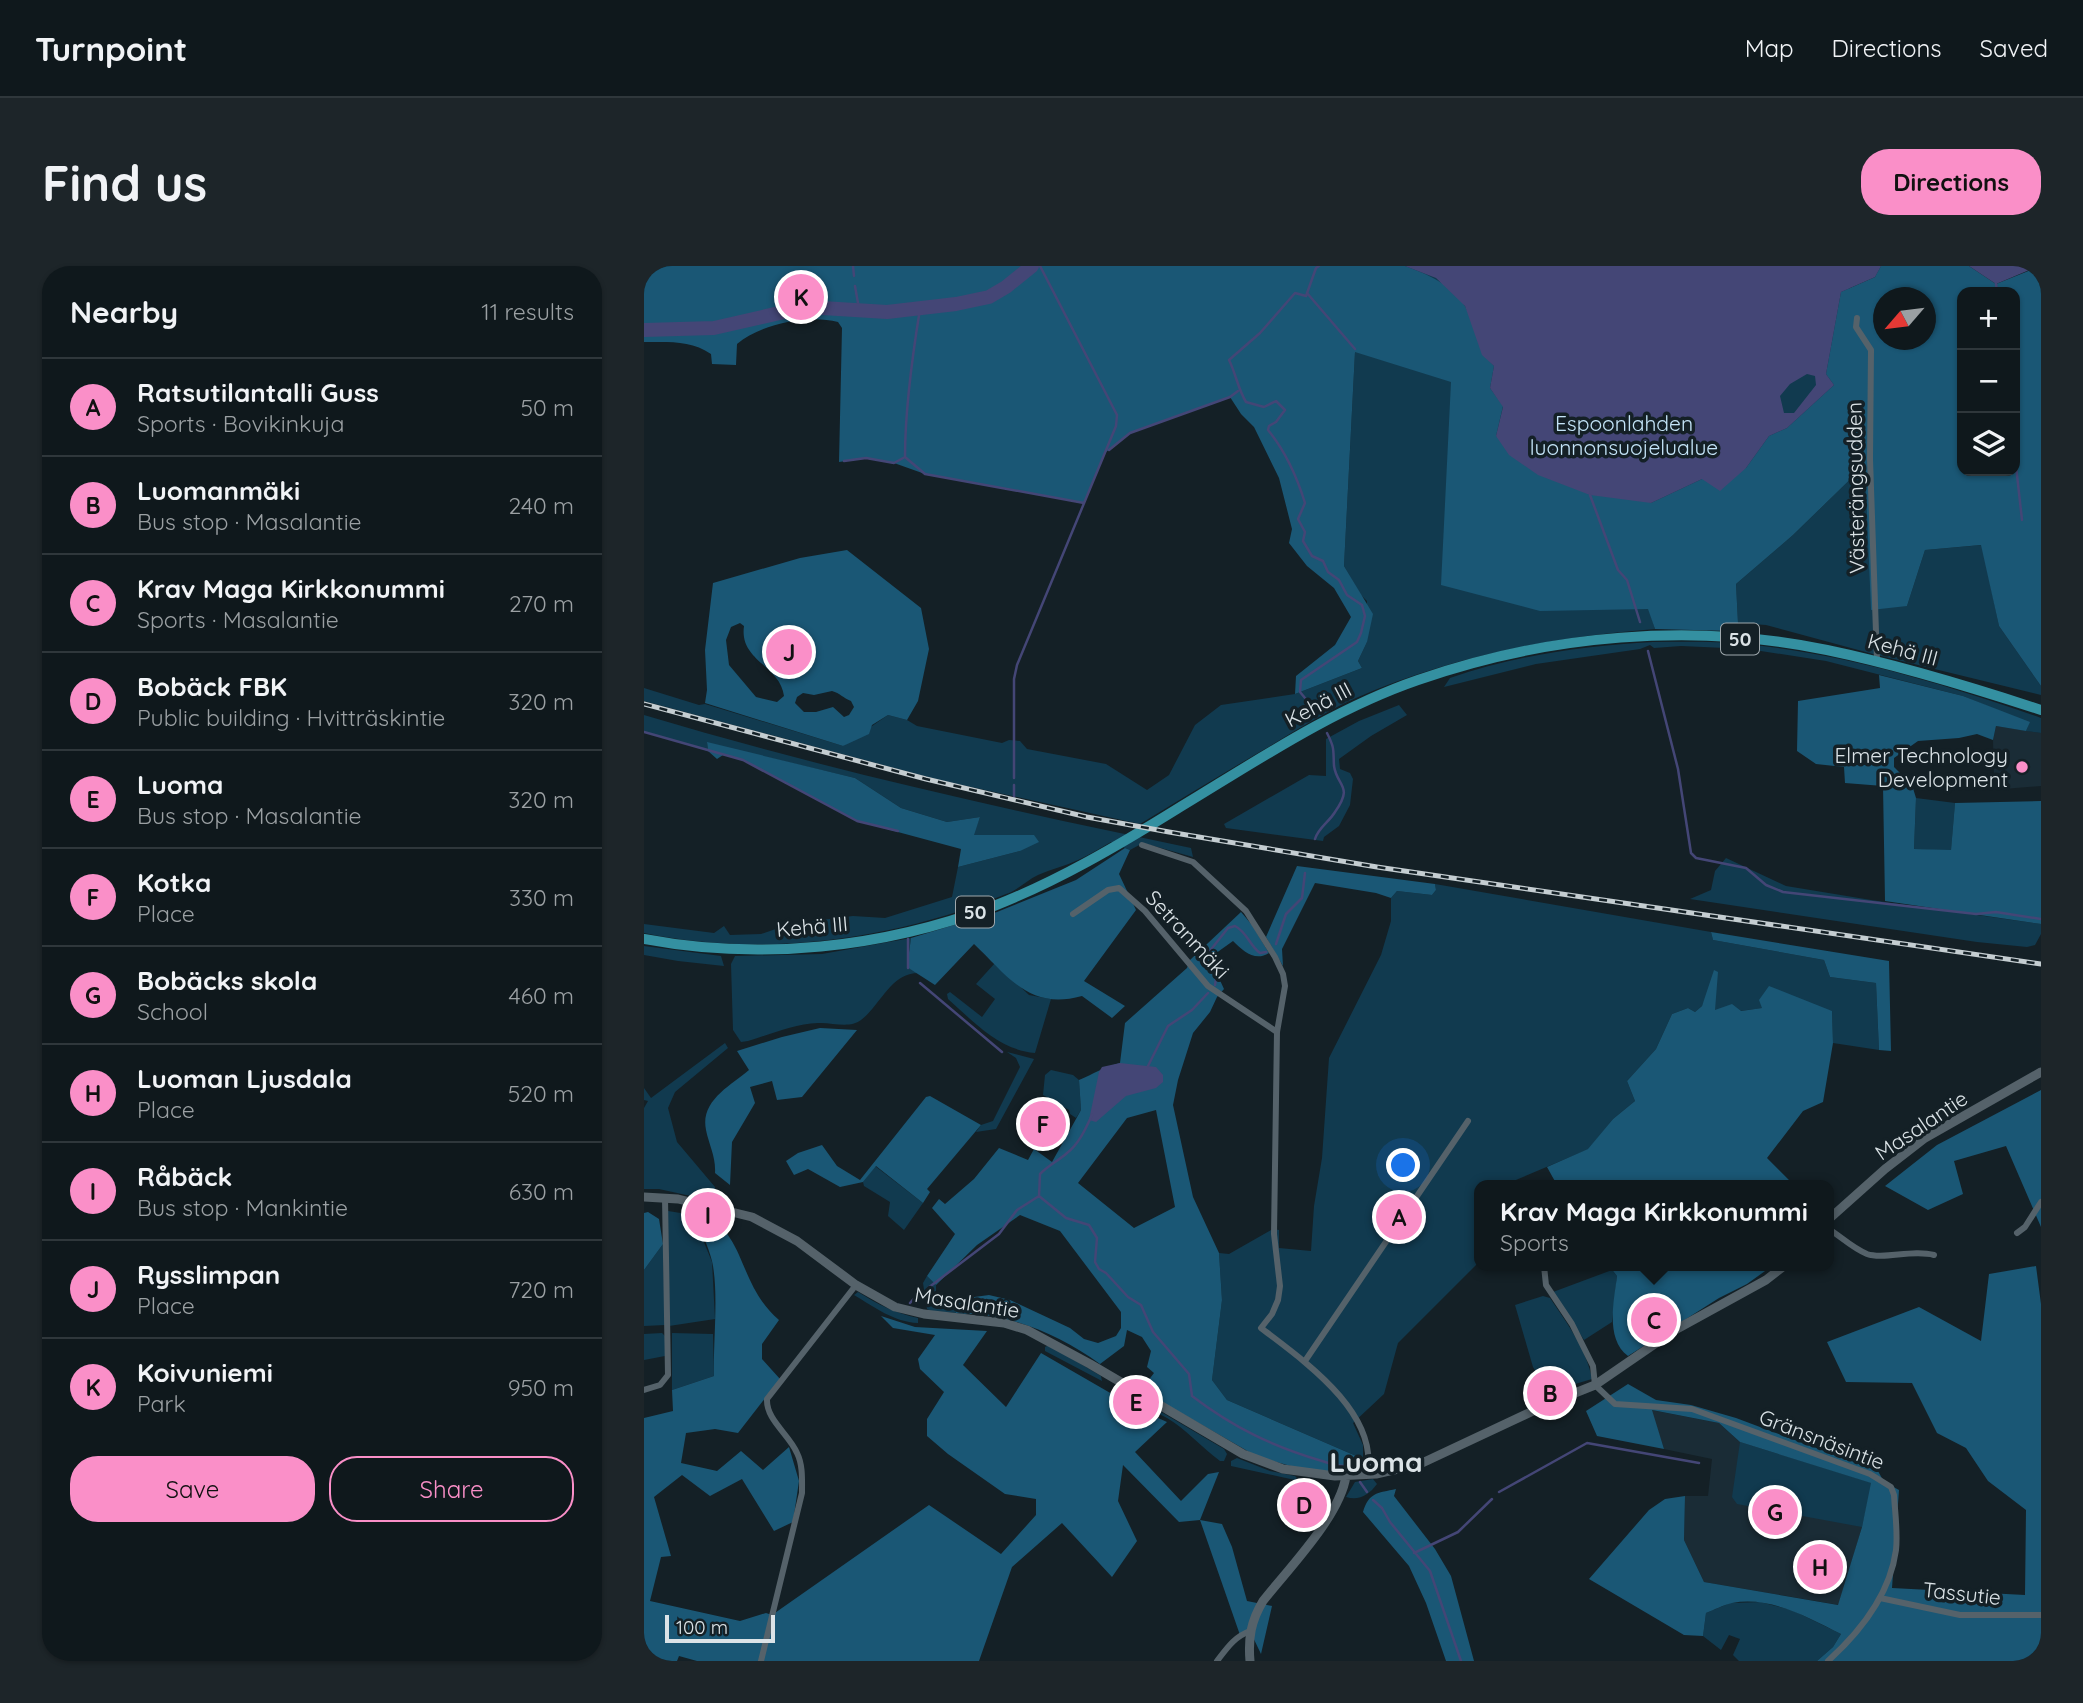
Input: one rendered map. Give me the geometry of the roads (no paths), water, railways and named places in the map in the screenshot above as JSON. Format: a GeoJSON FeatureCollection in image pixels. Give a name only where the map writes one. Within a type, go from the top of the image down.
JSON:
{"type":"FeatureCollection","features":[{"type":"Feature","properties":{"kind":"highway","name":"Kehä III"},"geometry":{"type":"LineString","coordinates":[[644,939],[698,947],[767,949],[825,946],[890,936],[958,918],[1048,882],[1114,847],[1285,743],[1367,700],[1440,672],[1544,648],[1653,636],[1713,636],[1767,640],[1877,662],[2041,710]]}},
{"type":"Feature","properties":{"kind":"street","name":"Västerängsudden"},"geometry":{"type":"LineString","coordinates":[[1857,318],[1856,327],[1871,350],[1870,459],[1877,662]]}},
{"type":"Feature","properties":{"kind":"street"},"geometry":{"type":"LineString","coordinates":[[1142,845],[1193,862],[1246,911],[1283,974],[1285,986],[1277,1032],[1274,1234],[1280,1286],[1272,1314],[1261,1328],[1305,1362],[1348,1405],[1368,1446],[1370,1457],[1367,1475]]}},
{"type":"Feature","properties":{"kind":"street","name":"Setranmäki"},"geometry":{"type":"LineString","coordinates":[[1073,914],[1108,890],[1119,888],[1144,911],[1208,986],[1277,1032]]}},
{"type":"Feature","properties":{"kind":"street","name":"Masalantie"},"geometry":{"type":"LineString","coordinates":[[1834,1215],[1924,1138],[2041,1072]]}},
{"type":"Feature","properties":{"kind":"street"},"geometry":{"type":"LineString","coordinates":[[1305,1362],[1468,1121]]}},
{"type":"Feature","properties":{"kind":"street","name":"Masalantie"},"geometry":{"type":"LineString","coordinates":[[644,1197],[712,1206],[752,1217],[797,1241],[856,1285],[895,1307],[923,1314],[1004,1323],[1027,1329],[1255,1460],[1302,1472],[1346,1476],[1395,1471],[1420,1464],[1550,1403],[1595,1385],[1680,1328],[1778,1271]]}},
{"type":"Feature","properties":{"kind":"street"},"geometry":{"type":"LineString","coordinates":[[644,1390],[660,1385],[668,1375],[665,1198]]}},
{"type":"Feature","properties":{"kind":"street"},"geometry":{"type":"LineString","coordinates":[[2017,1233],[2025,1227],[2041,1202]]}},
{"type":"Feature","properties":{"kind":"street"},"geometry":{"type":"LineString","coordinates":[[1834,1233],[1866,1253],[1877,1256],[1922,1251],[1934,1255]]}},
{"type":"Feature","properties":{"kind":"street"},"geometry":{"type":"LineString","coordinates":[[1545,1271],[1546,1285],[1572,1324],[1592,1366],[1595,1385]]}},
{"type":"Feature","properties":{"kind":"street"},"geometry":{"type":"LineString","coordinates":[[761,1661],[802,1493],[799,1455],[788,1435],[770,1416],[766,1408],[767,1399],[856,1285]]}},
{"type":"Feature","properties":{"kind":"street","name":"Gränsnäsintie"},"geometry":{"type":"LineString","coordinates":[[1595,1385],[1615,1404],[1692,1409],[1818,1453],[1870,1474],[1891,1487],[1895,1495],[1896,1550],[1889,1578],[1867,1618],[1828,1661]]}},
{"type":"Feature","properties":{"kind":"street"},"geometry":{"type":"LineString","coordinates":[[1250,1661],[1250,1631],[1254,1617],[1263,1601],[1331,1514],[1344,1489],[1346,1476]]}},
{"type":"Feature","properties":{"kind":"street","name":"Tassutie"},"geometry":{"type":"LineString","coordinates":[[1880,1598],[1959,1615],[2041,1615]]}},
{"type":"Feature","properties":{"kind":"street"},"geometry":{"type":"LineString","coordinates":[[1217,1661],[1231,1642],[1250,1631]]}},
{"type":"Feature","properties":{"kind":"waterway"},"geometry":{"type":"LineString","coordinates":[[853,266],[854,276]]}},
{"type":"Feature","properties":{"kind":"waterway"},"geometry":{"type":"LineString","coordinates":[[644,330],[714,328],[806,307],[887,312],[956,304],[989,297],[1032,266]]}},
{"type":"Feature","properties":{"kind":"waterway"},"geometry":{"type":"LineString","coordinates":[[1014,778],[1014,679],[1017,665],[1116,426],[1117,415],[1040,266]]}},
{"type":"Feature","properties":{"kind":"waterway"},"geometry":{"type":"LineString","coordinates":[[1310,704],[1300,692],[1301,680],[1357,642],[1365,616],[1362,605],[1347,595],[1339,580],[1328,572],[1323,561],[1312,556],[1303,541],[1305,532],[1298,519],[1305,503],[1290,465],[1268,430],[1285,410],[1276,401],[1264,407],[1246,402],[1229,360],[1260,333],[1295,293],[1306,296],[1319,266]]}},
{"type":"Feature","properties":{"kind":"waterway"},"geometry":{"type":"LineString","coordinates":[[855,286],[859,309]]}},
{"type":"Feature","properties":{"kind":"waterway"},"geometry":{"type":"LineString","coordinates":[[1307,293],[1355,349]]}},
{"type":"Feature","properties":{"kind":"waterway"},"geometry":{"type":"LineString","coordinates":[[844,461],[866,458],[894,463],[905,457],[906,420],[920,309]]}},
{"type":"Feature","properties":{"kind":"waterway"},"geometry":{"type":"LineString","coordinates":[[1109,450],[1130,433],[1230,397],[1238,391]]}},
{"type":"Feature","properties":{"kind":"waterway"},"geometry":{"type":"LineString","coordinates":[[905,457],[925,474],[1084,503]]}},
{"type":"Feature","properties":{"kind":"waterway"},"geometry":{"type":"LineString","coordinates":[[2017,476],[2022,520]]}},
{"type":"Feature","properties":{"kind":"waterway"},"geometry":{"type":"LineString","coordinates":[[1590,495],[1618,570],[1627,580],[1640,622]]}},
{"type":"Feature","properties":{"kind":"waterway"},"geometry":{"type":"LineString","coordinates":[[1648,651],[1678,769],[1691,853],[1696,858],[1746,868],[1766,885],[1783,892],[1976,914],[1996,912],[2041,919]]}},
{"type":"Feature","properties":{"kind":"waterway"},"geometry":{"type":"LineString","coordinates":[[644,732],[743,760],[857,821],[898,831]]}},
{"type":"Feature","properties":{"kind":"waterway"},"geometry":{"type":"LineString","coordinates":[[1315,839],[1341,803],[1344,791],[1336,773],[1327,733]]}},
{"type":"Feature","properties":{"kind":"waterway"},"geometry":{"type":"LineString","coordinates":[[1014,785],[1014,798]]}},
{"type":"Feature","properties":{"kind":"waterway"},"geometry":{"type":"LineString","coordinates":[[1276,944],[1286,914],[1302,898],[1305,873]]}},
{"type":"Feature","properties":{"kind":"waterway"},"geometry":{"type":"LineString","coordinates":[[1209,952],[1228,928],[1235,926],[1260,953],[1266,952]]}},
{"type":"Feature","properties":{"kind":"waterway"},"geometry":{"type":"LineString","coordinates":[[908,939],[908,968]]}},
{"type":"Feature","properties":{"kind":"waterway"},"geometry":{"type":"LineString","coordinates":[[1215,985],[1216,979]]}},
{"type":"Feature","properties":{"kind":"waterway"},"geometry":{"type":"LineString","coordinates":[[920,983],[1002,1052]]}},
{"type":"Feature","properties":{"kind":"waterway"},"geometry":{"type":"LineString","coordinates":[[1148,1066],[1168,1026],[1192,1010],[1208,993]]}},
{"type":"Feature","properties":{"kind":"waterway"},"geometry":{"type":"LineString","coordinates":[[1092,1115],[1075,1145],[1040,1174],[1039,1196],[1066,1218],[1089,1225],[1097,1238],[1095,1262],[1099,1269],[1128,1297],[1141,1305],[1153,1332],[1189,1374],[1192,1396],[1238,1427],[1270,1442],[1332,1464],[1348,1466],[1353,1470]]}},
{"type":"Feature","properties":{"kind":"waterway"},"geometry":{"type":"LineString","coordinates":[[928,1288],[999,1234],[1017,1210],[1039,1196]]}},
{"type":"Feature","properties":{"kind":"waterway"},"geometry":{"type":"LineString","coordinates":[[910,1303],[917,1295]]}},
{"type":"Feature","properties":{"kind":"waterway"},"geometry":{"type":"LineString","coordinates":[[1499,1492],[1587,1443],[1699,1463]]}},
{"type":"Feature","properties":{"kind":"waterway"},"geometry":{"type":"LineString","coordinates":[[1360,1482],[1367,1492]]}},
{"type":"Feature","properties":{"kind":"waterway"},"geometry":{"type":"LineString","coordinates":[[1414,1553],[1458,1532],[1492,1499]]}},
{"type":"Feature","properties":{"kind":"waterway"},"geometry":{"type":"LineString","coordinates":[[1373,1500],[1430,1571],[1461,1661]]}},
{"type":"Feature","properties":{"kind":"railway"},"geometry":{"type":"LineString","coordinates":[[644,704],[926,779],[1087,817],[1377,867],[2041,964]]}},
{"type":"Feature","properties":{"kind":"place","name":"Koivuniemi"},"geometry":{"type":"Point","coordinates":[801,297]}},
{"type":"Feature","properties":{"kind":"place","name":"Rysslimpan"},"geometry":{"type":"Point","coordinates":[789,652]}},
{"type":"Feature","properties":{"kind":"place","name":"Elmer Technology Development"},"geometry":{"type":"Point","coordinates":[2022,767]}},
{"type":"Feature","properties":{"kind":"place","name":"Kotka"},"geometry":{"type":"Point","coordinates":[1043,1124]}},
{"type":"Feature","properties":{"kind":"place","name":"Råbäck"},"geometry":{"type":"Point","coordinates":[708,1215]}},
{"type":"Feature","properties":{"kind":"place","name":"Ratsutilantalli Guss"},"geometry":{"type":"Point","coordinates":[1399,1217]}},
{"type":"Feature","properties":{"kind":"place","name":"Krav Maga Kirkkonummi"},"geometry":{"type":"Point","coordinates":[1654,1320]}},
{"type":"Feature","properties":{"kind":"place","name":"Luomanmäki"},"geometry":{"type":"Point","coordinates":[1550,1393]}},
{"type":"Feature","properties":{"kind":"place","name":"Luoma"},"geometry":{"type":"Point","coordinates":[1136,1402]}},
{"type":"Feature","properties":{"kind":"place","name":"Bobäck FBK"},"geometry":{"type":"Point","coordinates":[1304,1505]}},
{"type":"Feature","properties":{"kind":"place","name":"Bobäcks skola"},"geometry":{"type":"Point","coordinates":[1775,1512]}},
{"type":"Feature","properties":{"kind":"place","name":"Luoman Ljusdala"},"geometry":{"type":"Point","coordinates":[1820,1567]}},
{"type":"Feature","properties":{"kind":"district","name":"Luoma"},"geometry":{"type":"Point","coordinates":[1376,1461]}},
{"type":"Feature","properties":{"kind":"park label","name":"Espoonlahden luonnonsuojelualue"},"geometry":{"type":"Point","coordinates":[1624,435]}}]}
